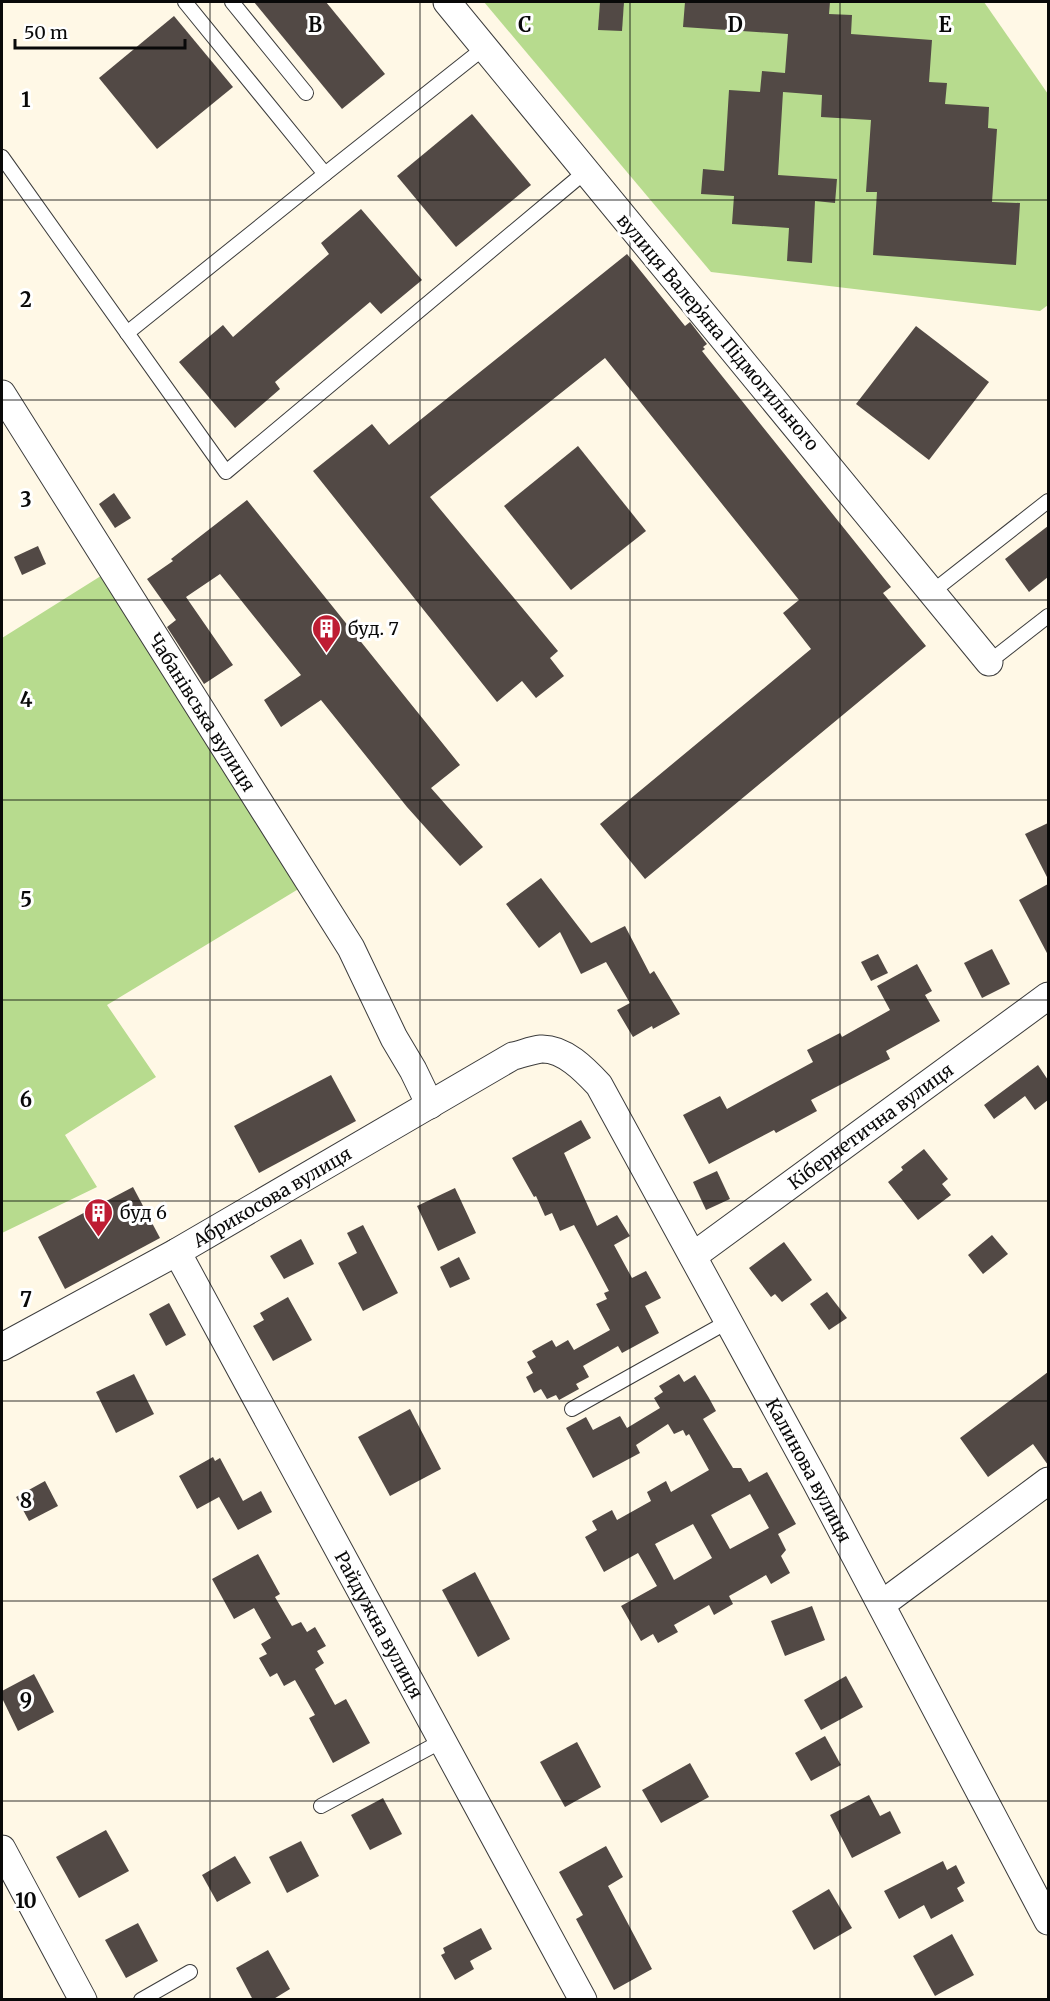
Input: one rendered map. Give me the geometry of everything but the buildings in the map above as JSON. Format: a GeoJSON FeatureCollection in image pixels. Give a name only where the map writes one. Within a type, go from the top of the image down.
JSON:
{"type":"FeatureCollection","features":[{"type":"Feature","properties":{"kind":"street","name":"вулиця Валерʼяна Підмогильного"},"geometry":{"type":"LineString","coordinates":[[447,2],[989,662]]}},
{"type":"Feature","properties":{"kind":"street","name":"Чабанівська вулиця"},"geometry":{"type":"LineString","coordinates":[[2,394],[351,948],[394,1038],[430,1105]]}},
{"type":"Feature","properties":{"kind":"street","name":"Кібернетична вулиця"},"geometry":{"type":"LineString","coordinates":[[693,1256],[1048,996]]}},
{"type":"Feature","properties":{"kind":"street","name":"Калинова вулиця"},"geometry":{"type":"LineString","coordinates":[[542,1049],[558,1053],[583,1068],[599,1085],[882,1605],[1048,1921]]}},
{"type":"Feature","properties":{"kind":"street","name":"Абрикосова вулиця"},"geometry":{"type":"LineString","coordinates":[[2,1347],[177,1252],[513,1056],[542,1049]]}},
{"type":"Feature","properties":{"kind":"street","name":"Райдужна вулиця"},"geometry":{"type":"LineString","coordinates":[[177,1252],[583,2000]]}},
{"type":"Feature","properties":{"kind":"street"},"geometry":{"type":"LineString","coordinates":[[882,1605],[1048,1481]]}},
{"type":"Feature","properties":{"kind":"street"},"geometry":{"type":"LineString","coordinates":[[2,1849],[83,2000]]}},
{"type":"Feature","properties":{"kind":"lane"},"geometry":{"type":"LineString","coordinates":[[185,2],[325,174]]}},
{"type":"Feature","properties":{"kind":"lane"},"geometry":{"type":"LineString","coordinates":[[232,2],[306,93]]}},
{"type":"Feature","properties":{"kind":"lane"},"geometry":{"type":"LineString","coordinates":[[127,333],[484,48]]}},
{"type":"Feature","properties":{"kind":"lane"},"geometry":{"type":"LineString","coordinates":[[2,157],[226,472],[585,172]]}},
{"type":"Feature","properties":{"kind":"lane"},"geometry":{"type":"LineString","coordinates":[[932,592],[1048,501]]}},
{"type":"Feature","properties":{"kind":"lane"},"geometry":{"type":"LineString","coordinates":[[989,662],[1048,616]]}},
{"type":"Feature","properties":{"kind":"lane"},"geometry":{"type":"LineString","coordinates":[[572,1409],[729,1321]]}},
{"type":"Feature","properties":{"kind":"lane"},"geometry":{"type":"LineString","coordinates":[[321,1806],[442,1741]]}},
{"type":"Feature","properties":{"kind":"lane"},"geometry":{"type":"LineString","coordinates":[[141,2000],[190,1972]]}},
{"type":"Feature","properties":{"kind":"green space"},"geometry":{"type":"Polygon","coordinates":[[[484,2],[984,2],[1048,94],[1048,305],[1040,311],[711,272],[484,2]]]}},
{"type":"Feature","properties":{"kind":"green space"},"geometry":{"type":"Polygon","coordinates":[[[112,569],[310,882],[107,1005],[156,1077],[65,1135],[97,1187],[2,1233],[2,638],[112,569]]]}},
{"type":"Feature","properties":{"kind":"place","name":"буд. 7"},"geometry":{"type":"Point","coordinates":[327,654]}},
{"type":"Feature","properties":{"kind":"place","name":"буд 6"},"geometry":{"type":"Point","coordinates":[99,1238]}}]}
